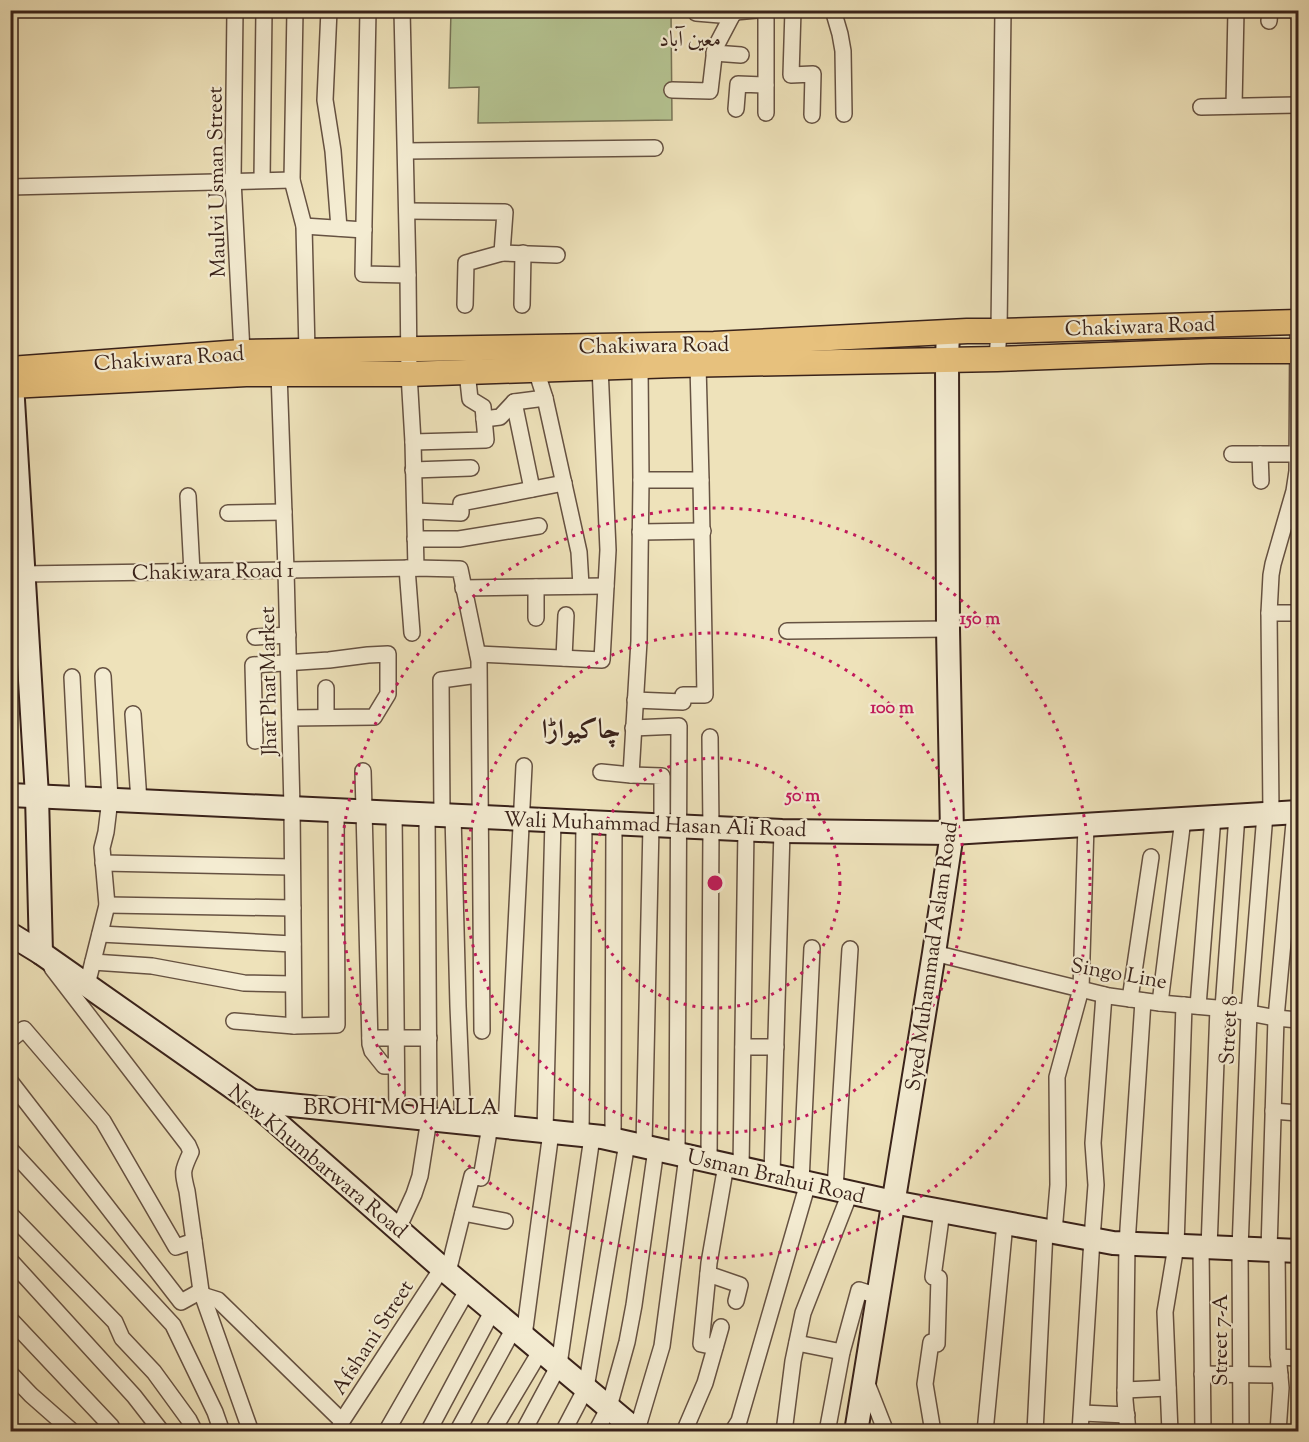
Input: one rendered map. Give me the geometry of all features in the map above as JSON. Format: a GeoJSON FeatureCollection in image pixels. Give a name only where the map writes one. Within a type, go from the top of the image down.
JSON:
{"type":"FeatureCollection","features":[{"type":"Feature","properties":{"kind":"main road","name":"Chakiwara Road"},"geometry":{"type":"LineString","coordinates":[[11,375],[242,352],[714,344],[948,332],[1298,322]]}},
{"type":"Feature","properties":{"kind":"main road","name":"Chakiwara Road"},"geometry":{"type":"LineString","coordinates":[[11,375],[409,374],[600,367],[997,359],[1210,351],[1298,351]]}},
{"type":"Feature","properties":{"kind":"street","name":"Maulvi Usman Street"},"geometry":{"type":"LineString","coordinates":[[235,10],[233,180],[242,352]]}},
{"type":"Feature","properties":{"kind":"street"},"geometry":{"type":"LineString","coordinates":[[262,180],[264,10]]}},
{"type":"Feature","properties":{"kind":"street"},"geometry":{"type":"LineString","coordinates":[[295,10],[292,180],[304,226],[307,351]]}},
{"type":"Feature","properties":{"kind":"street"},"geometry":{"type":"LineString","coordinates":[[329,10],[325,100],[333,151],[339,228]]}},
{"type":"Feature","properties":{"kind":"street"},"geometry":{"type":"LineString","coordinates":[[368,10],[363,274],[408,275]]}},
{"type":"Feature","properties":{"kind":"street"},"geometry":{"type":"LineString","coordinates":[[402,10],[409,374],[415,539],[412,568],[412,633]]}},
{"type":"Feature","properties":{"kind":"street"},"geometry":{"type":"LineString","coordinates":[[696,10],[696,13],[734,13],[757,10]]}},
{"type":"Feature","properties":{"kind":"street"},"geometry":{"type":"LineString","coordinates":[[766,10],[766,113]]}},
{"type":"Feature","properties":{"kind":"street"},"geometry":{"type":"LineString","coordinates":[[793,10],[791,75],[813,74],[812,115]]}},
{"type":"Feature","properties":{"kind":"street"},"geometry":{"type":"LineString","coordinates":[[833,10],[843,51],[844,114]]}},
{"type":"Feature","properties":{"kind":"street"},"geometry":{"type":"LineString","coordinates":[[997,359],[1003,10]]}},
{"type":"Feature","properties":{"kind":"street"},"geometry":{"type":"LineString","coordinates":[[1234,106],[1236,10]]}},
{"type":"Feature","properties":{"kind":"street"},"geometry":{"type":"LineString","coordinates":[[1298,10],[1299,15]]}},
{"type":"Feature","properties":{"kind":"street"},"geometry":{"type":"LineString","coordinates":[[672,90],[710,90],[714,48],[734,13]]}},
{"type":"Feature","properties":{"kind":"street"},"geometry":{"type":"LineString","coordinates":[[714,54],[741,55]]}},
{"type":"Feature","properties":{"kind":"street"},"geometry":{"type":"LineString","coordinates":[[736,109],[738,84],[766,85]]}},
{"type":"Feature","properties":{"kind":"street"},"geometry":{"type":"LineString","coordinates":[[1201,107],[1299,105]]}},
{"type":"Feature","properties":{"kind":"street"},"geometry":{"type":"LineString","coordinates":[[405,151],[655,148]]}},
{"type":"Feature","properties":{"kind":"street"},"geometry":{"type":"LineString","coordinates":[[10,187],[292,180]]}},
{"type":"Feature","properties":{"kind":"street"},"geometry":{"type":"LineString","coordinates":[[407,211],[506,212],[502,253]]}},
{"type":"Feature","properties":{"kind":"street"},"geometry":{"type":"LineString","coordinates":[[304,226],[364,230]]}},
{"type":"Feature","properties":{"kind":"street"},"geometry":{"type":"LineString","coordinates":[[465,305],[466,263],[502,253],[557,255]]}},
{"type":"Feature","properties":{"kind":"street"},"geometry":{"type":"LineString","coordinates":[[522,305],[523,254]]}},
{"type":"Feature","properties":{"kind":"street","name":"Street 8"},"geometry":{"type":"LineString","coordinates":[[1240,1249],[1249,1013],[1268,814],[1269,613],[1273,564],[1297,481],[1298,322]]}},
{"type":"Feature","properties":{"kind":"street","name":"Syed Muhammad Aslam Road"},"geometry":{"type":"LineString","coordinates":[[856,1431],[952,833],[948,629],[948,332]]}},
{"type":"Feature","properties":{"kind":"street"},"geometry":{"type":"LineString","coordinates":[[635,700],[683,702],[683,695],[705,695],[698,365]]}},
{"type":"Feature","properties":{"kind":"street"},"geometry":{"type":"LineString","coordinates":[[478,654],[602,660],[608,550],[600,367]]}},
{"type":"Feature","properties":{"kind":"street"},"geometry":{"type":"LineString","coordinates":[[631,775],[639,641],[640,367]]}},
{"type":"Feature","properties":{"kind":"street"},"geometry":{"type":"LineString","coordinates":[[536,370],[545,398],[579,552],[581,586]]}},
{"type":"Feature","properties":{"kind":"street"},"geometry":{"type":"LineString","coordinates":[[413,442],[486,440],[483,407],[470,399],[467,372]]}},
{"type":"Feature","properties":{"kind":"street","name":"Jhat Phat Market"},"geometry":{"type":"LineString","coordinates":[[279,373],[290,718],[294,1026]]}},
{"type":"Feature","properties":{"kind":"street"},"geometry":{"type":"LineString","coordinates":[[11,375],[17,574],[37,796],[41,953],[188,1145],[191,1152],[183,1170],[183,1177],[202,1293],[251,1431]]}},
{"type":"Feature","properties":{"kind":"street"},"geometry":{"type":"LineString","coordinates":[[484,419],[500,417],[514,402],[545,398]]}},
{"type":"Feature","properties":{"kind":"street"},"geometry":{"type":"LineString","coordinates":[[514,402],[532,489]]}},
{"type":"Feature","properties":{"kind":"street"},"geometry":{"type":"LineString","coordinates":[[437,441],[438,470]]}},
{"type":"Feature","properties":{"kind":"street"},"geometry":{"type":"LineString","coordinates":[[1232,454],[1297,454]]}},
{"type":"Feature","properties":{"kind":"street"},"geometry":{"type":"LineString","coordinates":[[1260,454],[1261,481]]}},
{"type":"Feature","properties":{"kind":"street"},"geometry":{"type":"LineString","coordinates":[[413,470],[471,468]]}},
{"type":"Feature","properties":{"kind":"street"},"geometry":{"type":"LineString","coordinates":[[641,480],[701,480]]}},
{"type":"Feature","properties":{"kind":"street"},"geometry":{"type":"LineString","coordinates":[[414,511],[461,513],[461,504],[564,483]]}},
{"type":"Feature","properties":{"kind":"street"},"geometry":{"type":"LineString","coordinates":[[188,496],[192,572]]}},
{"type":"Feature","properties":{"kind":"street"},"geometry":{"type":"LineString","coordinates":[[228,513],[284,512]]}},
{"type":"Feature","properties":{"kind":"street"},"geometry":{"type":"LineString","coordinates":[[415,539],[459,538],[539,526]]}},
{"type":"Feature","properties":{"kind":"street"},"geometry":{"type":"LineString","coordinates":[[640,532],[703,531]]}},
{"type":"Feature","properties":{"kind":"street","name":"Chakiwara Road 1"},"geometry":{"type":"LineString","coordinates":[[17,574],[460,569],[464,588]]}},
{"type":"Feature","properties":{"kind":"street"},"geometry":{"type":"LineString","coordinates":[[482,1031],[478,654],[464,588],[606,586]]}},
{"type":"Feature","properties":{"kind":"street"},"geometry":{"type":"LineString","coordinates":[[536,587],[536,618]]}},
{"type":"Feature","properties":{"kind":"street"},"geometry":{"type":"LineString","coordinates":[[1269,613],[1299,613]]}},
{"type":"Feature","properties":{"kind":"street"},"geometry":{"type":"LineString","coordinates":[[564,658],[566,615]]}},
{"type":"Feature","properties":{"kind":"street"},"geometry":{"type":"LineString","coordinates":[[787,631],[948,629]]}},
{"type":"Feature","properties":{"kind":"street"},"geometry":{"type":"LineString","coordinates":[[255,637],[288,635]]}},
{"type":"Feature","properties":{"kind":"street"},"geometry":{"type":"LineString","coordinates":[[255,741],[253,664],[388,654],[388,694],[374,717],[290,718]]}},
{"type":"Feature","properties":{"kind":"street"},"geometry":{"type":"LineString","coordinates":[[398,1229],[420,1176],[429,1119],[429,1038],[441,815],[441,681],[478,675]]}},
{"type":"Feature","properties":{"kind":"street"},"geometry":{"type":"LineString","coordinates":[[87,985],[107,905],[102,848],[110,799],[103,676]]}},
{"type":"Feature","properties":{"kind":"street"},"geometry":{"type":"LineString","coordinates":[[72,677],[78,798]]}},
{"type":"Feature","properties":{"kind":"street"},"geometry":{"type":"LineString","coordinates":[[326,688],[326,717]]}},
{"type":"Feature","properties":{"kind":"street"},"geometry":{"type":"LineString","coordinates":[[133,714],[139,801]]}},
{"type":"Feature","properties":{"kind":"street"},"geometry":{"type":"LineString","coordinates":[[562,1431],[586,1388],[635,1145],[664,825],[679,726],[633,728]]}},
{"type":"Feature","properties":{"kind":"street"},"geometry":{"type":"LineString","coordinates":[[710,737],[711,828],[725,1165]]}},
{"type":"Feature","properties":{"kind":"street"},"geometry":{"type":"LineString","coordinates":[[498,1126],[524,766]]}},
{"type":"Feature","properties":{"kind":"street"},"geometry":{"type":"LineString","coordinates":[[363,771],[370,1038],[372,1051],[384,1066],[396,1066]]}},
{"type":"Feature","properties":{"kind":"street"},"geometry":{"type":"LineString","coordinates":[[523,1431],[559,1365],[635,1145],[664,825],[662,776],[601,772]]}},
{"type":"Feature","properties":{"kind":"street","name":"Wali Muhammad Hasan Ali Road"},"geometry":{"type":"LineString","coordinates":[[10,795],[782,831],[952,833],[1297,812]]}},
{"type":"Feature","properties":{"kind":"street"},"geometry":{"type":"LineString","coordinates":[[234,1021],[294,1026],[337,1025],[336,810]]}},
{"type":"Feature","properties":{"kind":"street"},"geometry":{"type":"LineString","coordinates":[[1278,1431],[1281,1388],[1278,1357],[1282,1251],[1273,1111],[1276,1018],[1297,812]]}},
{"type":"Feature","properties":{"kind":"street"},"geometry":{"type":"LineString","coordinates":[[394,813],[397,1116]]}},
{"type":"Feature","properties":{"kind":"street"},"geometry":{"type":"LineString","coordinates":[[441,815],[458,1006],[463,1123]]}},
{"type":"Feature","properties":{"kind":"street"},"geometry":{"type":"LineString","coordinates":[[1203,1431],[1205,1247],[1220,1008],[1237,816]]}},
{"type":"Feature","properties":{"kind":"street"},"geometry":{"type":"LineString","coordinates":[[1170,1431],[1165,1312],[1176,1246],[1191,1006],[1213,817]]}},
{"type":"Feature","properties":{"kind":"street"},"geometry":{"type":"LineString","coordinates":[[1160,1003],[1183,819]]}},
{"type":"Feature","properties":{"kind":"street"},"geometry":{"type":"LineString","coordinates":[[492,1431],[526,1338],[548,1132],[553,820]]}},
{"type":"Feature","properties":{"kind":"street"},"geometry":{"type":"LineString","coordinates":[[584,822],[635,1145],[662,1346],[638,1431]]}},
{"type":"Feature","properties":{"kind":"street"},"geometry":{"type":"LineString","coordinates":[[596,1431],[609,1407],[633,1314],[635,1145],[614,823]]}},
{"type":"Feature","properties":{"kind":"street"},"geometry":{"type":"LineString","coordinates":[[1035,1431],[1049,1232],[1058,1185],[1058,1077],[1081,989],[1086,825]]}},
{"type":"Feature","properties":{"kind":"street"},"geometry":{"type":"LineString","coordinates":[[715,1347],[701,1344],[708,1274],[743,1047],[746,829]]}},
{"type":"Feature","properties":{"kind":"street"},"geometry":{"type":"LineString","coordinates":[[772,1175],[782,831]]}},
{"type":"Feature","properties":{"kind":"street"},"geometry":{"type":"LineString","coordinates":[[1128,1431],[1125,1390],[1127,1244],[1136,1000],[1150,857]]}},
{"type":"Feature","properties":{"kind":"street"},"geometry":{"type":"LineString","coordinates":[[103,863],[292,867]]}},
{"type":"Feature","properties":{"kind":"street"},"geometry":{"type":"LineString","coordinates":[[107,905],[293,908]]}},
{"type":"Feature","properties":{"kind":"street","name":"New Khumbarwara Road"},"geometry":{"type":"LineString","coordinates":[[10,934],[41,953],[252,1101],[445,1270],[638,1431]]}},
{"type":"Feature","properties":{"kind":"street"},"geometry":{"type":"LineString","coordinates":[[100,934],[293,944]]}},
{"type":"Feature","properties":{"kind":"street"},"geometry":{"type":"LineString","coordinates":[[732,1431],[739,1421],[804,1182],[812,948]]}},
{"type":"Feature","properties":{"kind":"street"},"geometry":{"type":"LineString","coordinates":[[784,1431],[803,1313],[843,1191],[850,949]]}},
{"type":"Feature","properties":{"kind":"street","name":"Singo Line"},"geometry":{"type":"LineString","coordinates":[[934,953],[1136,1000],[1220,1008],[1299,1020]]}},
{"type":"Feature","properties":{"kind":"street"},"geometry":{"type":"LineString","coordinates":[[93,962],[152,966],[244,983],[293,984]]}},
{"type":"Feature","properties":{"kind":"street"},"geometry":{"type":"LineString","coordinates":[[1080,1431],[1096,1185],[1093,1143],[1104,994]]}},
{"type":"Feature","properties":{"kind":"street"},"geometry":{"type":"LineString","coordinates":[[458,1006],[482,1006]]}},
{"type":"Feature","properties":{"kind":"street"},"geometry":{"type":"LineString","coordinates":[[12,1035],[24,1029],[103,1121],[176,1247],[194,1241]]}},
{"type":"Feature","properties":{"kind":"street"},"geometry":{"type":"LineString","coordinates":[[370,1038],[429,1038]]}},
{"type":"Feature","properties":{"kind":"street"},"geometry":{"type":"LineString","coordinates":[[743,1047],[776,1047]]}},
{"type":"Feature","properties":{"kind":"street"},"geometry":{"type":"LineString","coordinates":[[10,1082],[181,1302],[202,1293],[218,1300],[340,1426]]}},
{"type":"Feature","properties":{"kind":"street","name":"Usman Brahui Road"},"geometry":{"type":"LineString","coordinates":[[252,1101],[498,1126],[635,1145],[893,1202],[1113,1244],[1282,1251]]}},
{"type":"Feature","properties":{"kind":"street"},"geometry":{"type":"LineString","coordinates":[[1273,1111],[1299,1113]]}},
{"type":"Feature","properties":{"kind":"street","name":"Afshani Street"},"geometry":{"type":"LineString","coordinates":[[340,1426],[445,1270],[472,1176],[481,1178],[498,1126]]}},
{"type":"Feature","properties":{"kind":"street"},"geometry":{"type":"LineString","coordinates":[[10,1149],[173,1325],[222,1431]]}},
{"type":"Feature","properties":{"kind":"street"},"geometry":{"type":"LineString","coordinates":[[933,1431],[925,1384],[931,1342],[937,1344],[939,1278],[933,1277],[942,1212]]}},
{"type":"Feature","properties":{"kind":"street"},"geometry":{"type":"LineString","coordinates":[[463,1213],[505,1221]]}},
{"type":"Feature","properties":{"kind":"street"},"geometry":{"type":"LineString","coordinates":[[10,1214],[115,1322],[122,1338],[154,1372],[195,1431]]}},
{"type":"Feature","properties":{"kind":"street"},"geometry":{"type":"LineString","coordinates":[[985,1431],[1005,1223]]}},
{"type":"Feature","properties":{"kind":"street","name":"Street 7-A"},"geometry":{"type":"LineString","coordinates":[[1240,1249],[1241,1431]]}},
{"type":"Feature","properties":{"kind":"street"},"geometry":{"type":"LineString","coordinates":[[10,1260],[134,1396],[162,1431]]}},
{"type":"Feature","properties":{"kind":"street"},"geometry":{"type":"LineString","coordinates":[[708,1274],[740,1285],[736,1301]]}},
{"type":"Feature","properties":{"kind":"street"},"geometry":{"type":"LineString","coordinates":[[386,1431],[468,1289]]}},
{"type":"Feature","properties":{"kind":"street"},"geometry":{"type":"LineString","coordinates":[[827,1431],[842,1352],[859,1290],[878,1296]]}},
{"type":"Feature","properties":{"kind":"street"},"geometry":{"type":"LineString","coordinates":[[428,1431],[493,1310]]}},
{"type":"Feature","properties":{"kind":"street"},"geometry":{"type":"LineString","coordinates":[[10,1319],[114,1431]]}},
{"type":"Feature","properties":{"kind":"street"},"geometry":{"type":"LineString","coordinates":[[684,1431],[705,1383],[721,1328]]}},
{"type":"Feature","properties":{"kind":"street"},"geometry":{"type":"LineString","coordinates":[[457,1431],[526,1338]]}},
{"type":"Feature","properties":{"kind":"street"},"geometry":{"type":"LineString","coordinates":[[797,1343],[842,1352]]}},
{"type":"Feature","properties":{"kind":"street"},"geometry":{"type":"LineString","coordinates":[[1278,1357],[1299,1358]]}},
{"type":"Feature","properties":{"kind":"street"},"geometry":{"type":"LineString","coordinates":[[10,1373],[74,1431]]}},
{"type":"Feature","properties":{"kind":"street"},"geometry":{"type":"LineString","coordinates":[[1202,1374],[1280,1375]]}},
{"type":"Feature","properties":{"kind":"street"},"geometry":{"type":"LineString","coordinates":[[864,1378],[886,1431]]}},
{"type":"Feature","properties":{"kind":"street"},"geometry":{"type":"LineString","coordinates":[[1125,1390],[1168,1388]]}},
{"type":"Feature","properties":{"kind":"street"},"geometry":{"type":"LineString","coordinates":[[1082,1413],[1127,1414]]}},
{"type":"Feature","properties":{"kind":"green space"},"geometry":{"type":"Polygon","coordinates":[[[451,11],[671,11],[672,120],[478,123],[479,87],[449,88],[451,11]]]}},
{"type":"Feature","properties":{"kind":"district","name":"معین آباد"},"geometry":{"type":"Point","coordinates":[690,38]}},
{"type":"Feature","properties":{"kind":"district","name":"چاکیواڑا"},"geometry":{"type":"Point","coordinates":[581,729]}},
{"type":"Feature","properties":{"kind":"district","name":"BROHI MOHALLA"},"geometry":{"type":"Point","coordinates":[401,1106]}}]}
